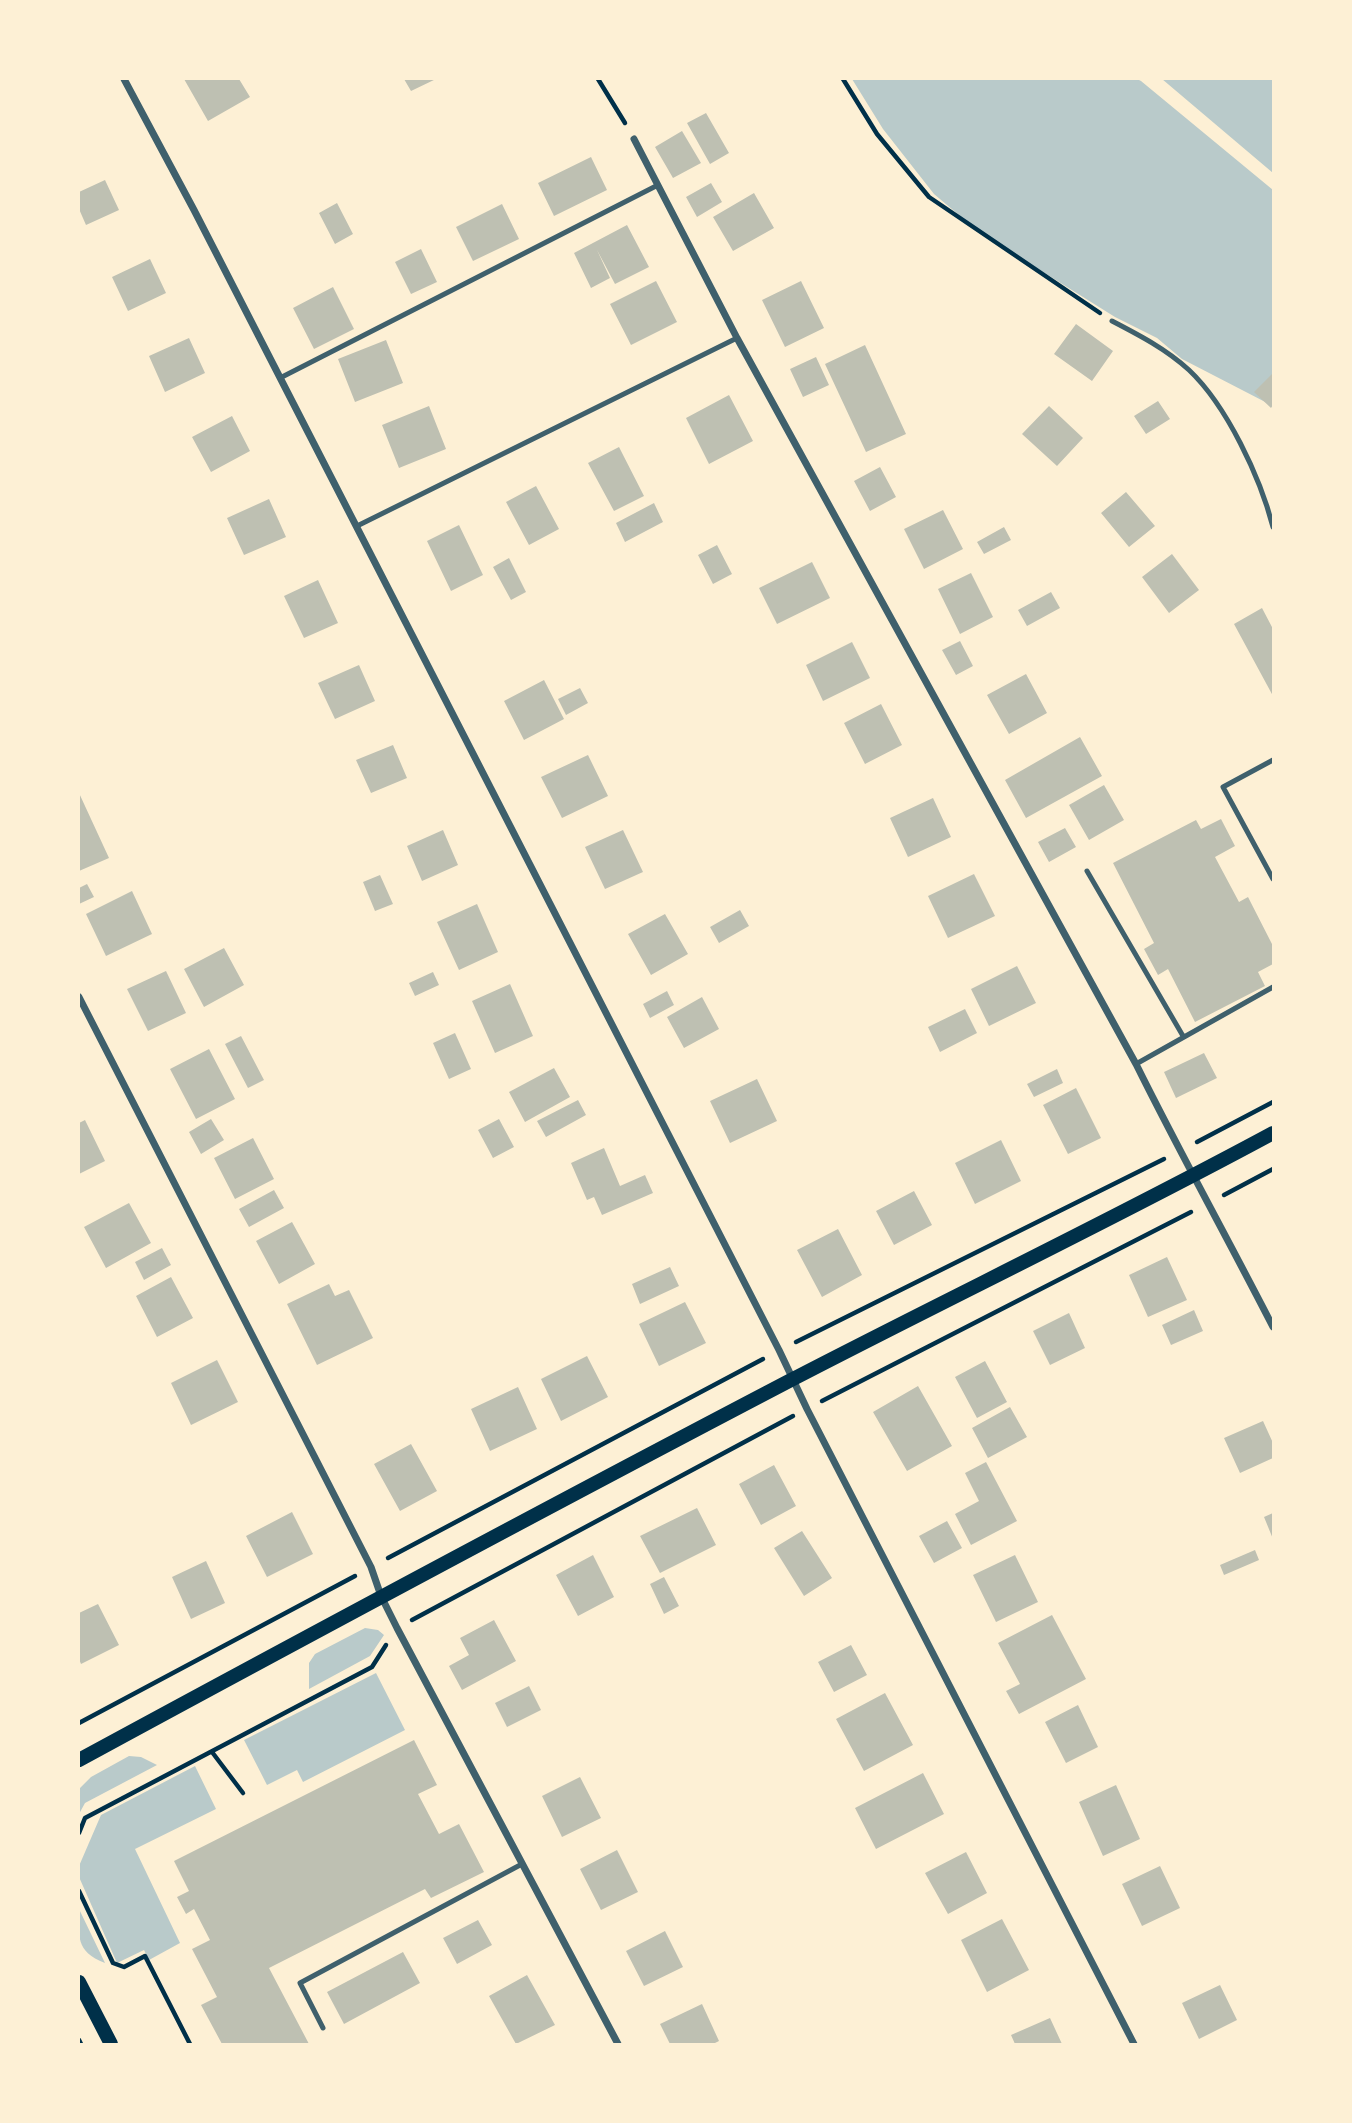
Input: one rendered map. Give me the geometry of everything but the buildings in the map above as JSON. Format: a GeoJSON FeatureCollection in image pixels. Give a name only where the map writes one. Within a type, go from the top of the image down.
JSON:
{"type":"FeatureCollection","features":[{"type":"Feature","properties":{"kind":"main road"},"geometry":{"type":"LineString","coordinates":[[79,1760],[794,1379],[1194,1176],[1273,1133]]}},
{"type":"Feature","properties":{"kind":"main road"},"geometry":{"type":"LineString","coordinates":[[79,1982],[111,2044]]}},
{"type":"Feature","properties":{"kind":"street"},"geometry":{"type":"LineString","coordinates":[[124,79],[357,526],[1134,2044]]}},
{"type":"Feature","properties":{"kind":"street"},"geometry":{"type":"LineString","coordinates":[[634,139],[737,338],[1136,1064],[1179,1152],[1209,1203],[1273,1327]]}},
{"type":"Feature","properties":{"kind":"street"},"geometry":{"type":"LineString","coordinates":[[79,997],[371,1567],[381,1597],[618,2044]]}},
{"type":"Feature","properties":{"kind":"lane"},"geometry":{"type":"LineString","coordinates":[[280,378],[658,185]]}},
{"type":"Feature","properties":{"kind":"lane"},"geometry":{"type":"LineString","coordinates":[[1112,321],[1154,343],[1190,371],[1223,412],[1264,493],[1273,527]]}},
{"type":"Feature","properties":{"kind":"lane"},"geometry":{"type":"LineString","coordinates":[[357,526],[737,338]]}},
{"type":"Feature","properties":{"kind":"lane"},"geometry":{"type":"LineString","coordinates":[[1273,760],[1223,787],[1273,880]]}},
{"type":"Feature","properties":{"kind":"lane"},"geometry":{"type":"LineString","coordinates":[[1087,871],[1183,1036]]}},
{"type":"Feature","properties":{"kind":"lane"},"geometry":{"type":"LineString","coordinates":[[1136,1064],[1273,987]]}},
{"type":"Feature","properties":{"kind":"lane"},"geometry":{"type":"LineString","coordinates":[[323,2028],[300,1983],[522,1864]]}},
{"type":"Feature","properties":{"kind":"path"},"geometry":{"type":"LineString","coordinates":[[598,79],[634,139]]}},
{"type":"Feature","properties":{"kind":"path"},"geometry":{"type":"LineString","coordinates":[[843,79],[877,134],[929,197],[1112,321]]}},
{"type":"Feature","properties":{"kind":"path"},"geometry":{"type":"LineString","coordinates":[[79,1723],[779,1350],[1179,1152],[1273,1101]]}},
{"type":"Feature","properties":{"kind":"path"},"geometry":{"type":"LineString","coordinates":[[79,1833],[85,1818],[372,1667],[397,1628],[807,1409],[1273,1169]]}},
{"type":"Feature","properties":{"kind":"path"},"geometry":{"type":"LineString","coordinates":[[212,1752],[243,1793]]}},
{"type":"Feature","properties":{"kind":"path"},"geometry":{"type":"LineString","coordinates":[[79,1891],[113,1963],[124,1967],[145,1956],[190,2044]]}},
{"type":"Feature","properties":{"kind":"shaded area"},"geometry":{"type":"Polygon","coordinates":[[[852,79],[1141,81],[1273,190],[1273,406],[1182,359],[1157,338],[1115,317],[979,232],[934,194],[883,129],[852,79]]]}},
{"type":"Feature","properties":{"kind":"shaded area"},"geometry":{"type":"Polygon","coordinates":[[[1162,79],[1273,79],[1273,173],[1162,79]]]}},
{"type":"Feature","properties":{"kind":"shaded area"},"geometry":{"type":"Polygon","coordinates":[[[365,1628],[378,1630],[384,1635],[370,1656],[309,1689],[309,1663],[315,1654],[365,1628]]]}},
{"type":"Feature","properties":{"kind":"shaded area"},"geometry":{"type":"Polygon","coordinates":[[[376,1673],[405,1730],[303,1782],[297,1770],[267,1785],[244,1740],[376,1673]]]}},
{"type":"Feature","properties":{"kind":"shaded area"},"geometry":{"type":"Polygon","coordinates":[[[129,1756],[141,1757],[157,1765],[85,1803],[79,1814],[80,1788],[91,1777],[129,1756]]]}},
{"type":"Feature","properties":{"kind":"shaded area"},"geometry":{"type":"Polygon","coordinates":[[[195,1766],[216,1809],[135,1849],[180,1943],[149,1960],[144,1950],[117,1963],[79,1877],[79,1866],[101,1815],[195,1766]]]}},
{"type":"Feature","properties":{"kind":"shaded area"},"geometry":{"type":"Polygon","coordinates":[[[79,1909],[105,1963],[88,1953],[81,1942],[79,1909]]]}}]}
